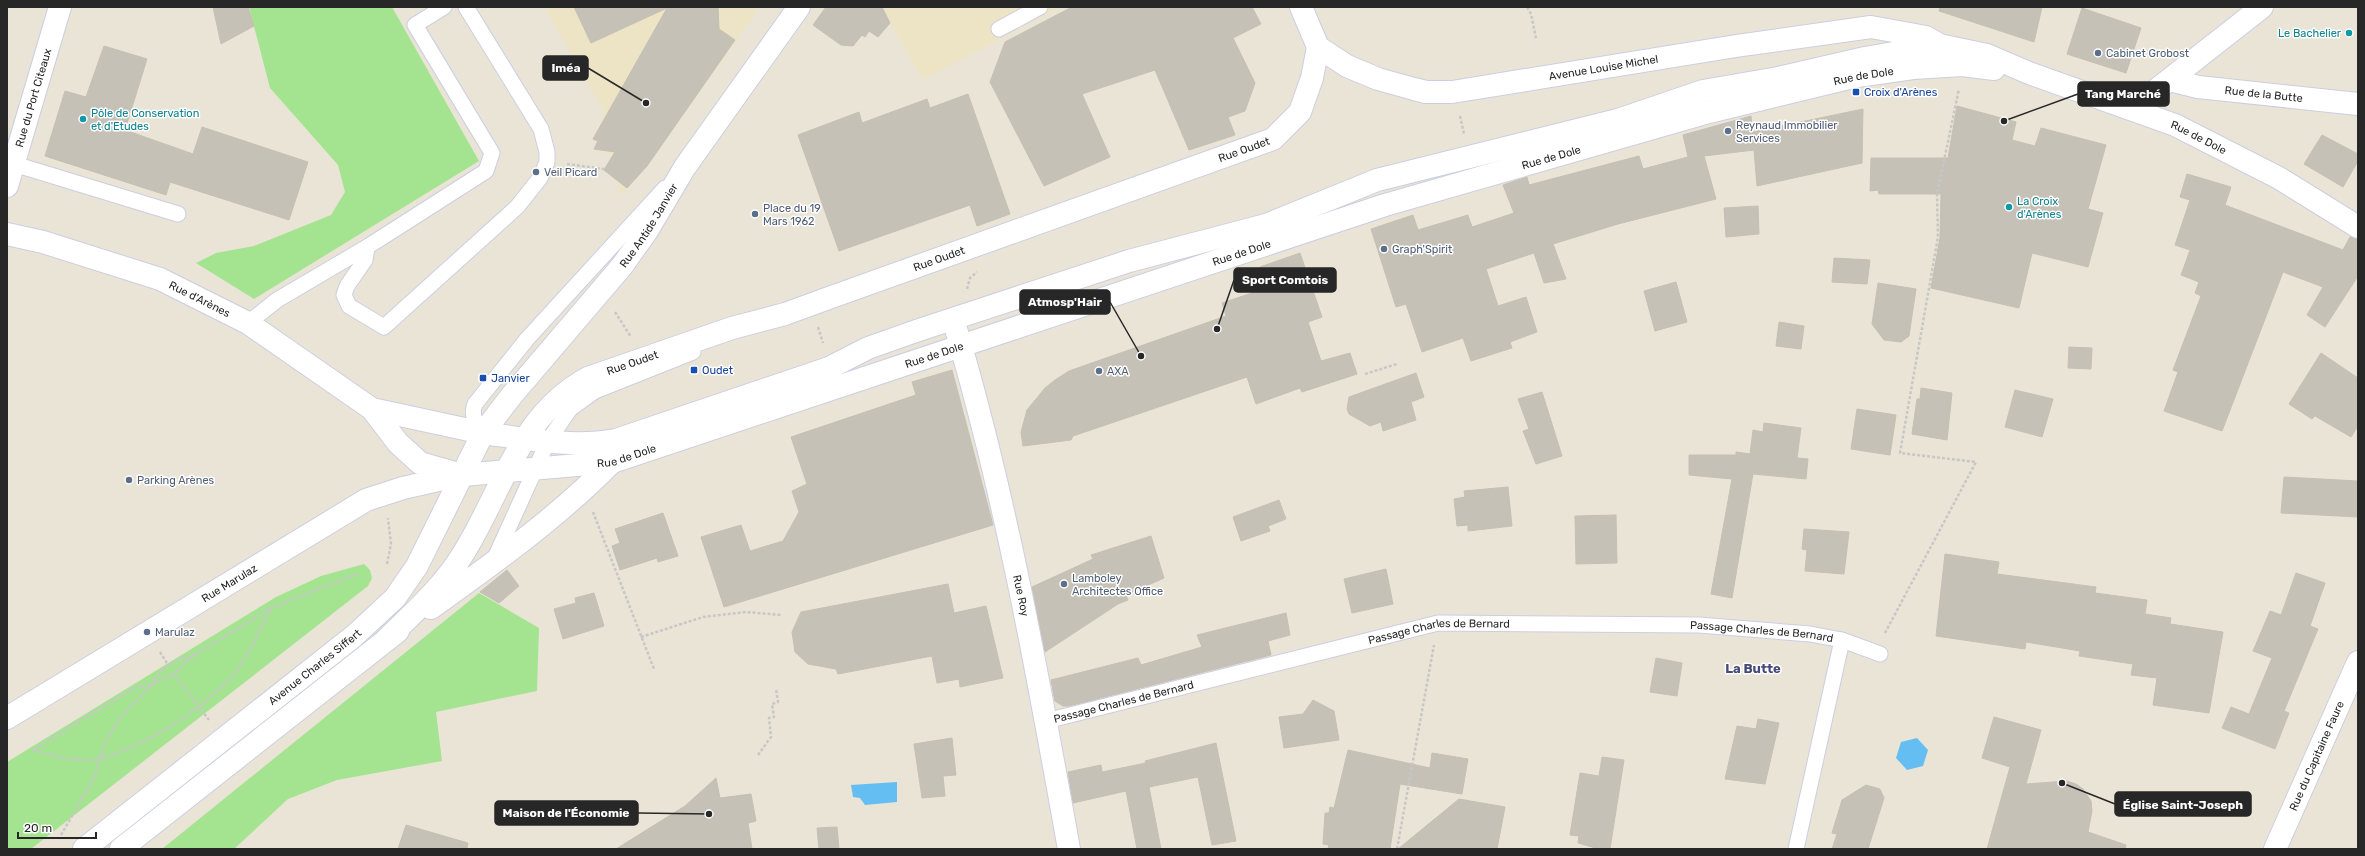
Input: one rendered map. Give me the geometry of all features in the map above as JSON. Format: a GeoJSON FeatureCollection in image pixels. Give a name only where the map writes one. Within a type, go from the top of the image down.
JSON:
{"type":"FeatureCollection","features":[{"type":"Feature","properties":{"kind":"main road","name":"Rue Antide Janvier"},"geometry":{"type":"LineString","coordinates":[[483,433],[517,389],[622,266],[647,231],[685,167],[799,7]]}},
{"type":"Feature","properties":{"kind":"main road"},"geometry":{"type":"LineString","coordinates":[[1301,7],[1318,47]]}},
{"type":"Feature","properties":{"kind":"main road"},"geometry":{"type":"LineString","coordinates":[[2132,109],[2262,7]]}},
{"type":"Feature","properties":{"kind":"main road","name":"Rue du Port Citeaux"},"geometry":{"type":"LineString","coordinates":[[7,186],[59,8]]}},
{"type":"Feature","properties":{"kind":"main road","name":"Avenue Louise Michel"},"geometry":{"type":"LineString","coordinates":[[1318,47],[1347,66],[1378,80],[1426,92],[1445,92],[1871,27],[1926,37],[1939,45]]}},
{"type":"Feature","properties":{"kind":"main road","name":"Rue de Dole"},"geometry":{"type":"LineString","coordinates":[[483,433],[548,441],[592,444],[616,440],[829,368],[868,348],[953,319],[1129,261],[1266,225],[1377,180],[1618,120],[1703,91],[1778,78],[1865,58],[1939,45],[1987,56],[2029,73],[2175,125],[2280,178],[2358,226]]}},
{"type":"Feature","properties":{"kind":"main road","name":"Rue Oudet"},"geometry":{"type":"LineString","coordinates":[[523,438],[550,405],[574,385],[588,378],[732,328],[786,314],[1273,139],[1300,112],[1312,78],[1318,47]]}},
{"type":"Feature","properties":{"kind":"main road","name":"Rue de Dole"},"geometry":{"type":"LineString","coordinates":[[462,475],[612,462],[1385,205],[1710,112],[1857,76],[1913,68],[1962,65],[2029,73]]}},
{"type":"Feature","properties":{"kind":"main road","name":"Rue de la Butte"},"geometry":{"type":"LineString","coordinates":[[2170,80],[2198,87],[2356,103]]}},
{"type":"Feature","properties":{"kind":"main road","name":"Rue d'Arènes"},"geometry":{"type":"LineString","coordinates":[[7,234],[43,242],[160,279],[248,323],[372,409],[398,444],[420,463],[462,475]]}},
{"type":"Feature","properties":{"kind":"main road","name":"Rue Roy"},"geometry":{"type":"LineString","coordinates":[[953,319],[996,484],[1046,721],[1069,849]]}},
{"type":"Feature","properties":{"kind":"main road","name":"Rue d'Arènes"},"geometry":{"type":"LineString","coordinates":[[372,409],[483,433]]}},
{"type":"Feature","properties":{"kind":"main road","name":"Avenue Charles Siffert"},"geometry":{"type":"LineString","coordinates":[[84,849],[378,615],[395,598],[417,566],[483,433]]}},
{"type":"Feature","properties":{"kind":"main road","name":"Avenue Charles Siffert"},"geometry":{"type":"LineString","coordinates":[[386,640],[443,581],[462,556],[523,438]]}},
{"type":"Feature","properties":{"kind":"main road","name":"Avenue Charles Siffert"},"geometry":{"type":"LineString","coordinates":[[121,849],[386,640],[492,564],[590,484],[612,462]]}},
{"type":"Feature","properties":{"kind":"main road","name":"Rue Marulaz"},"geometry":{"type":"LineString","coordinates":[[7,718],[366,500],[403,488],[462,475]]}},
{"type":"Feature","properties":{"kind":"main road","name":"Rue du Capitaine Faure"},"geometry":{"type":"LineString","coordinates":[[2275,849],[2358,662]]}},
{"type":"Feature","properties":{"kind":"lane"},"geometry":{"type":"LineString","coordinates":[[248,323],[277,300],[368,247],[486,171],[492,153],[415,25],[444,7]]}},
{"type":"Feature","properties":{"kind":"lane"},"geometry":{"type":"LineString","coordinates":[[368,247],[365,260],[347,286],[344,295],[349,306],[384,327],[517,207],[540,178],[546,162],[547,152],[541,129],[466,7]]}},
{"type":"Feature","properties":{"kind":"lane"},"geometry":{"type":"LineString","coordinates":[[999,29],[1040,7]]}},
{"type":"Feature","properties":{"kind":"lane"},"geometry":{"type":"LineString","coordinates":[[14,164],[178,214]]}},
{"type":"Feature","properties":{"kind":"lane"},"geometry":{"type":"LineString","coordinates":[[492,564],[537,469],[548,441],[570,409],[595,391],[786,314]]}},
{"type":"Feature","properties":{"kind":"lane","name":"Passage Charles de Bernard"},"geometry":{"type":"LineString","coordinates":[[1046,721],[1438,623],[1699,626],[1810,634],[1842,640],[1877,653]]}},
{"type":"Feature","properties":{"kind":"lane","name":"Passage Charles de Bernard"},"geometry":{"type":"LineString","coordinates":[[1796,849],[1842,640]]}},
{"type":"Feature","properties":{"kind":"path"},"geometry":{"type":"LineString","coordinates":[[1527,7],[1531,14],[1536,38]]}},
{"type":"Feature","properties":{"kind":"path"},"geometry":{"type":"LineString","coordinates":[[1877,653],[1976,462],[1900,453],[1938,236],[1937,194],[1956,102]]}},
{"type":"Feature","properties":{"kind":"path"},"geometry":{"type":"LineString","coordinates":[[1460,115],[1464,136]]}},
{"type":"Feature","properties":{"kind":"path"},"geometry":{"type":"LineString","coordinates":[[546,162],[604,169]]}},
{"type":"Feature","properties":{"kind":"path"},"geometry":{"type":"LineString","coordinates":[[614,310],[633,341]]}},
{"type":"Feature","properties":{"kind":"path"},"geometry":{"type":"LineString","coordinates":[[816,321],[824,345]]}},
{"type":"Feature","properties":{"kind":"path"},"geometry":{"type":"LineString","coordinates":[[1365,374],[1397,364]]}},
{"type":"Feature","properties":{"kind":"path"},"geometry":{"type":"LineString","coordinates":[[592,510],[654,669]]}},
{"type":"Feature","properties":{"kind":"path"},"geometry":{"type":"LineString","coordinates":[[271,608],[234,674],[199,707],[153,736],[128,748],[100,758],[85,760],[33,750],[136,687],[152,684],[174,674],[194,655],[271,608],[357,574]]}},
{"type":"Feature","properties":{"kind":"path"},"geometry":{"type":"LineString","coordinates":[[641,637],[703,618],[746,612],[782,615]]}},
{"type":"Feature","properties":{"kind":"path"},"geometry":{"type":"LineString","coordinates":[[1397,849],[1438,623]]}},
{"type":"Feature","properties":{"kind":"path"},"geometry":{"type":"LineString","coordinates":[[61,835],[94,778],[105,743],[120,718],[152,684],[159,672],[180,658],[194,655]]}},
{"type":"Feature","properties":{"kind":"path"},"geometry":{"type":"LineString","coordinates":[[174,674],[209,720]]}},
{"type":"Feature","properties":{"kind":"path"},"geometry":{"type":"LineString","coordinates":[[758,754],[771,737],[769,718],[774,716],[772,704],[778,702],[776,689]]}},
{"type":"Feature","properties":{"kind":"shaded area"},"geometry":{"type":"Polygon","coordinates":[[[544,7],[760,7],[647,166],[619,197],[618,181],[604,170],[614,155],[594,149],[597,141],[593,139],[606,115],[544,7]]]}},
{"type":"Feature","properties":{"kind":"shaded area"},"geometry":{"type":"Polygon","coordinates":[[[881,7],[1061,7],[923,80],[881,7]]]}},
{"type":"Feature","properties":{"kind":"green space"},"geometry":{"type":"Polygon","coordinates":[[[249,7],[392,7],[479,161],[254,299],[196,263],[216,253],[254,246],[331,215],[345,192],[338,165],[270,88],[249,7]]]}},
{"type":"Feature","properties":{"kind":"green space"},"geometry":{"type":"Polygon","coordinates":[[[364,564],[370,570],[372,578],[368,586],[31,849],[7,849],[7,762],[276,597],[321,576],[364,564]]]}},
{"type":"Feature","properties":{"kind":"green space"},"geometry":{"type":"Polygon","coordinates":[[[479,593],[539,628],[537,691],[436,712],[442,761],[337,780],[288,799],[234,849],[162,849],[479,593]]]}},
{"type":"Feature","properties":{"kind":"water"},"geometry":{"type":"Polygon","coordinates":[[[1917,738],[1928,750],[1923,766],[1907,770],[1896,758],[1901,742],[1917,738]]]}},
{"type":"Feature","properties":{"kind":"water"},"geometry":{"type":"Polygon","coordinates":[[[897,782],[897,802],[865,805],[860,798],[853,797],[851,785],[897,782]]]}},
{"type":"Feature","properties":{"kind":"building"},"geometry":{"type":"Polygon","coordinates":[[[213,7],[248,7],[254,26],[221,44],[213,7]]]}},
{"type":"Feature","properties":{"kind":"building"},"geometry":{"type":"Polygon","coordinates":[[[574,7],[718,7],[719,29],[735,40],[647,166],[627,188],[604,170],[615,152],[594,149],[598,141],[593,139],[667,8],[591,43],[574,7]]]}},
{"type":"Feature","properties":{"kind":"building"},"geometry":{"type":"Polygon","coordinates":[[[826,7],[882,7],[890,23],[878,37],[869,31],[865,37],[862,35],[853,46],[841,45],[813,25],[826,7]]]}},
{"type":"Feature","properties":{"kind":"building"},"geometry":{"type":"Polygon","coordinates":[[[1072,7],[1252,7],[1261,24],[1233,38],[1255,83],[1245,111],[1228,117],[1235,135],[1189,150],[1155,70],[1082,94],[1110,157],[1044,186],[990,82],[1005,42],[1072,7]]]}},
{"type":"Feature","properties":{"kind":"building"},"geometry":{"type":"Polygon","coordinates":[[[1940,7],[2042,7],[2034,42],[1939,11],[1940,7]]]}},
{"type":"Feature","properties":{"kind":"building"},"geometry":{"type":"Polygon","coordinates":[[[2082,8],[2141,28],[2126,73],[2067,54],[2082,8]]]}},
{"type":"Feature","properties":{"kind":"building"},"geometry":{"type":"Polygon","coordinates":[[[104,46],[147,59],[125,130],[193,154],[202,127],[308,162],[289,220],[170,182],[166,195],[45,156],[65,91],[86,97],[104,46]]]}},
{"type":"Feature","properties":{"kind":"building"},"geometry":{"type":"Polygon","coordinates":[[[968,94],[1010,214],[977,226],[970,205],[839,251],[798,135],[859,112],[862,123],[927,99],[930,108],[968,94]]]}},
{"type":"Feature","properties":{"kind":"building","name":"La Croix d'Arènes"},"geometry":{"type":"Polygon","coordinates":[[[1957,106],[2016,122],[2012,140],[2035,146],[2041,128],[2106,145],[2088,209],[2103,213],[2088,267],[2032,253],[2019,308],[1931,288],[1940,238],[1941,194],[1879,194],[1878,190],[1870,191],[1871,158],[1948,158],[1957,106]]]}},
{"type":"Feature","properties":{"kind":"building"},"geometry":{"type":"Polygon","coordinates":[[[1863,109],[1862,163],[1757,186],[1754,150],[1704,156],[1716,199],[1618,224],[1553,244],[1566,279],[1544,283],[1534,253],[1486,269],[1498,306],[1526,297],[1537,332],[1510,342],[1512,348],[1471,361],[1463,338],[1422,352],[1406,304],[1396,307],[1371,229],[1413,215],[1418,230],[1468,215],[1472,227],[1514,213],[1503,185],[1527,177],[1529,185],[1639,156],[1643,169],[1688,157],[1683,135],[1751,116],[1753,139],[1753,132],[1863,109]]]}},
{"type":"Feature","properties":{"kind":"building"},"geometry":{"type":"Polygon","coordinates":[[[2322,135],[2358,154],[2358,161],[2343,187],[2304,164],[2322,135]]]}},
{"type":"Feature","properties":{"kind":"building"},"geometry":{"type":"Polygon","coordinates":[[[2187,174],[2231,187],[2225,205],[2343,250],[2350,237],[2358,239],[2358,276],[2325,327],[2307,315],[2323,287],[2283,272],[2222,431],[2164,411],[2178,372],[2173,370],[2201,296],[2195,293],[2199,282],[2181,275],[2190,250],[2175,245],[2190,200],[2180,197],[2187,174]]]}},
{"type":"Feature","properties":{"kind":"building"},"geometry":{"type":"Polygon","coordinates":[[[1758,206],[1759,234],[1726,237],[1724,208],[1758,206]]]}},
{"type":"Feature","properties":{"kind":"building"},"geometry":{"type":"Polygon","coordinates":[[[1300,253],[1322,317],[1308,322],[1321,361],[1350,353],[1357,374],[1302,392],[1300,388],[1256,404],[1247,377],[1073,436],[1071,440],[1023,446],[1021,432],[1027,410],[1045,388],[1055,380],[1069,371],[1226,316],[1222,303],[1267,288],[1260,267],[1300,253]]]}},
{"type":"Feature","properties":{"kind":"building"},"geometry":{"type":"Polygon","coordinates":[[[1834,258],[1870,260],[1867,284],[1832,282],[1834,258]]]}},
{"type":"Feature","properties":{"kind":"building"},"geometry":{"type":"Polygon","coordinates":[[[1676,282],[1687,322],[1655,331],[1644,291],[1676,282]]]}},
{"type":"Feature","properties":{"kind":"building"},"geometry":{"type":"Polygon","coordinates":[[[1878,283],[1916,289],[1909,336],[1901,342],[1884,340],[1872,324],[1878,283]]]}},
{"type":"Feature","properties":{"kind":"building"},"geometry":{"type":"Polygon","coordinates":[[[1779,322],[1804,326],[1801,349],[1776,346],[1779,322]]]}},
{"type":"Feature","properties":{"kind":"building"},"geometry":{"type":"Polygon","coordinates":[[[2069,347],[2092,348],[2091,369],[2068,368],[2069,347]]]}},
{"type":"Feature","properties":{"kind":"building"},"geometry":{"type":"Polygon","coordinates":[[[2321,353],[2358,378],[2358,426],[2351,437],[2315,416],[2312,419],[2289,404],[2321,353]]]}},
{"type":"Feature","properties":{"kind":"building"},"geometry":{"type":"Polygon","coordinates":[[[952,370],[993,525],[724,607],[701,537],[741,525],[750,551],[783,541],[799,512],[792,491],[807,484],[791,437],[916,395],[912,382],[952,370]]]}},
{"type":"Feature","properties":{"kind":"building"},"geometry":{"type":"Polygon","coordinates":[[[1416,373],[1424,397],[1411,402],[1416,420],[1383,431],[1381,422],[1370,426],[1349,414],[1347,409],[1349,397],[1416,373]]]}},
{"type":"Feature","properties":{"kind":"building"},"geometry":{"type":"Polygon","coordinates":[[[1921,388],[1952,393],[1947,440],[1912,434],[1917,399],[1920,399],[1921,388]]]}},
{"type":"Feature","properties":{"kind":"building"},"geometry":{"type":"Polygon","coordinates":[[[2015,390],[2053,399],[2042,437],[2005,427],[2015,390]]]}},
{"type":"Feature","properties":{"kind":"building"},"geometry":{"type":"Polygon","coordinates":[[[1542,392],[1562,456],[1536,464],[1523,431],[1529,429],[1518,399],[1542,392]]]}},
{"type":"Feature","properties":{"kind":"building"},"geometry":{"type":"Polygon","coordinates":[[[1857,409],[1896,415],[1890,455],[1851,449],[1857,409]]]}},
{"type":"Feature","properties":{"kind":"building"},"geometry":{"type":"Polygon","coordinates":[[[1764,423],[1801,428],[1797,458],[1808,459],[1806,479],[1753,474],[1732,598],[1711,594],[1732,479],[1689,475],[1689,455],[1736,455],[1736,452],[1750,454],[1753,430],[1763,432],[1764,423]]]}},
{"type":"Feature","properties":{"kind":"building"},"geometry":{"type":"Polygon","coordinates":[[[2284,477],[2358,481],[2358,517],[2281,513],[2284,477]]]}},
{"type":"Feature","properties":{"kind":"building"},"geometry":{"type":"Polygon","coordinates":[[[1508,487],[1512,526],[1468,531],[1468,525],[1457,526],[1454,499],[1465,497],[1464,491],[1508,487]]]}},
{"type":"Feature","properties":{"kind":"building"},"geometry":{"type":"Polygon","coordinates":[[[1279,500],[1286,519],[1268,526],[1270,531],[1241,541],[1233,517],[1279,500]]]}},
{"type":"Feature","properties":{"kind":"building"},"geometry":{"type":"Polygon","coordinates":[[[663,513],[678,556],[658,562],[657,558],[620,570],[612,546],[620,543],[615,529],[663,513]]]}},
{"type":"Feature","properties":{"kind":"building"},"geometry":{"type":"Polygon","coordinates":[[[1616,515],[1617,563],[1576,564],[1575,516],[1616,515]]]}},
{"type":"Feature","properties":{"kind":"building"},"geometry":{"type":"Polygon","coordinates":[[[1804,529],[1849,532],[1844,574],[1805,571],[1807,550],[1802,549],[1804,529]]]}},
{"type":"Feature","properties":{"kind":"building"},"geometry":{"type":"Polygon","coordinates":[[[1151,536],[1164,578],[1126,595],[1128,600],[1118,604],[1045,652],[1032,587],[1093,559],[1091,555],[1151,536]]]}},
{"type":"Feature","properties":{"kind":"building"},"geometry":{"type":"Polygon","coordinates":[[[1945,554],[1999,562],[1997,574],[2096,587],[2095,593],[2147,600],[2145,614],[2171,618],[2170,624],[2223,632],[2209,713],[2153,705],[2157,678],[2131,675],[2133,664],[2079,656],[2080,651],[2026,642],[2025,649],[1936,636],[1945,554]]]}},
{"type":"Feature","properties":{"kind":"building"},"geometry":{"type":"Polygon","coordinates":[[[1386,569],[1393,604],[1352,613],[1344,579],[1386,569]]]}},
{"type":"Feature","properties":{"kind":"building"},"geometry":{"type":"Polygon","coordinates":[[[507,570],[519,586],[499,603],[480,592],[507,570]]]}},
{"type":"Feature","properties":{"kind":"building"},"geometry":{"type":"Polygon","coordinates":[[[2296,573],[2325,583],[2310,626],[2318,629],[2284,711],[2289,713],[2275,749],[2222,728],[2231,707],[2249,714],[2272,658],[2253,651],[2270,611],[2281,615],[2296,573]]]}},
{"type":"Feature","properties":{"kind":"building"},"geometry":{"type":"Polygon","coordinates":[[[948,584],[954,613],[986,606],[1003,678],[960,687],[959,679],[937,683],[932,656],[838,674],[836,669],[808,664],[795,652],[792,632],[801,612],[948,584]]]}},
{"type":"Feature","properties":{"kind":"building"},"geometry":{"type":"Polygon","coordinates":[[[594,593],[604,626],[563,639],[554,609],[576,603],[575,598],[594,593]]]}},
{"type":"Feature","properties":{"kind":"building"},"geometry":{"type":"Polygon","coordinates":[[[1286,613],[1290,635],[1268,641],[1271,655],[1069,706],[1063,706],[1055,701],[1051,680],[1138,658],[1141,665],[1202,647],[1197,635],[1286,613]]]}},
{"type":"Feature","properties":{"kind":"building"},"geometry":{"type":"Polygon","coordinates":[[[1656,658],[1682,663],[1677,696],[1650,692],[1656,658]]]}},
{"type":"Feature","properties":{"kind":"building"},"geometry":{"type":"Polygon","coordinates":[[[1313,700],[1334,711],[1339,740],[1284,748],[1279,717],[1303,714],[1313,700]]]}},
{"type":"Feature","properties":{"kind":"building"},"geometry":{"type":"Polygon","coordinates":[[[1994,717],[2041,730],[2026,784],[2067,781],[2076,784],[2083,789],[2091,801],[2092,811],[2088,832],[2126,845],[2125,849],[1987,849],[2010,767],[1982,758],[1994,717]]]}},
{"type":"Feature","properties":{"kind":"building"},"geometry":{"type":"Polygon","coordinates":[[[1758,719],[1779,723],[1765,784],[1725,779],[1737,726],[1756,729],[1758,719]]]}},
{"type":"Feature","properties":{"kind":"building"},"geometry":{"type":"Polygon","coordinates":[[[952,738],[956,775],[943,776],[945,796],[922,798],[914,744],[952,738]]]}},
{"type":"Feature","properties":{"kind":"building"},"geometry":{"type":"Polygon","coordinates":[[[1216,743],[1236,841],[1212,845],[1198,777],[1149,787],[1161,849],[1137,849],[1126,791],[1073,803],[1068,772],[1101,765],[1102,772],[1146,763],[1145,761],[1216,743]]]}},
{"type":"Feature","properties":{"kind":"building"},"geometry":{"type":"Polygon","coordinates":[[[1348,750],[1430,768],[1432,753],[1468,759],[1462,794],[1400,784],[1390,849],[1328,849],[1329,845],[1323,844],[1325,813],[1329,813],[1330,807],[1334,808],[1348,750]]]}},
{"type":"Feature","properties":{"kind":"building"},"geometry":{"type":"Polygon","coordinates":[[[1602,757],[1624,760],[1610,849],[1599,849],[1578,843],[1579,836],[1570,835],[1580,773],[1599,776],[1602,757]]]}},
{"type":"Feature","properties":{"kind":"building"},"geometry":{"type":"Polygon","coordinates":[[[716,778],[720,798],[751,794],[756,821],[748,823],[752,849],[616,849],[685,806],[716,778]]]}},
{"type":"Feature","properties":{"kind":"building"},"geometry":{"type":"Polygon","coordinates":[[[1866,785],[1880,789],[1884,798],[1868,849],[1832,849],[1837,834],[1832,833],[1842,800],[1866,785]]]}},
{"type":"Feature","properties":{"kind":"building"},"geometry":{"type":"Polygon","coordinates":[[[1459,799],[1505,807],[1497,849],[1398,849],[1459,799]]]}},
{"type":"Feature","properties":{"kind":"building"},"geometry":{"type":"Polygon","coordinates":[[[406,825],[468,843],[467,849],[398,849],[406,825]]]}},
{"type":"Feature","properties":{"kind":"building"},"geometry":{"type":"Polygon","coordinates":[[[837,827],[839,849],[819,849],[817,828],[837,827]]]}},
{"type":"Feature","properties":{"kind":"place","name":"Le Bachelier"},"geometry":{"type":"Point","coordinates":[2349,33]}},
{"type":"Feature","properties":{"kind":"place","name":"Cabinet Grobost"},"geometry":{"type":"Point","coordinates":[2098,53]}},
{"type":"Feature","properties":{"kind":"place","name":"Croix d'Arènes"},"geometry":{"type":"Point","coordinates":[1856,92]}},
{"type":"Feature","properties":{"kind":"place","name":"Iméa"},"geometry":{"type":"Point","coordinates":[646,103]}},
{"type":"Feature","properties":{"kind":"place","name":"Pôle de Conservation et d'Etudes"},"geometry":{"type":"Point","coordinates":[83,119]}},
{"type":"Feature","properties":{"kind":"place","name":"Tang Marché"},"geometry":{"type":"Point","coordinates":[2004,121]}},
{"type":"Feature","properties":{"kind":"place","name":"Reynaud Immobilier Services"},"geometry":{"type":"Point","coordinates":[1728,131]}},
{"type":"Feature","properties":{"kind":"place","name":"Veil Picard"},"geometry":{"type":"Point","coordinates":[536,172]}},
{"type":"Feature","properties":{"kind":"place","name":"La Croix d'Arènes"},"geometry":{"type":"Point","coordinates":[2009,207]}},
{"type":"Feature","properties":{"kind":"place","name":"Place du 19 Mars 1962"},"geometry":{"type":"Point","coordinates":[755,214]}},
{"type":"Feature","properties":{"kind":"place","name":"Graph'Spirit"},"geometry":{"type":"Point","coordinates":[1384,249]}},
{"type":"Feature","properties":{"kind":"place","name":"Sport Comtois"},"geometry":{"type":"Point","coordinates":[1217,329]}},
{"type":"Feature","properties":{"kind":"place","name":"Atmosp'Hair"},"geometry":{"type":"Point","coordinates":[1141,356]}},
{"type":"Feature","properties":{"kind":"place","name":"Oudet"},"geometry":{"type":"Point","coordinates":[694,370]}},
{"type":"Feature","properties":{"kind":"place","name":"AXA"},"geometry":{"type":"Point","coordinates":[1099,371]}},
{"type":"Feature","properties":{"kind":"place","name":"Janvier"},"geometry":{"type":"Point","coordinates":[483,378]}},
{"type":"Feature","properties":{"kind":"place","name":"Parking Arènes"},"geometry":{"type":"Point","coordinates":[129,480]}},
{"type":"Feature","properties":{"kind":"place","name":"Lamboley Architectes Office"},"geometry":{"type":"Point","coordinates":[1064,584]}},
{"type":"Feature","properties":{"kind":"place","name":"Marulaz"},"geometry":{"type":"Point","coordinates":[147,632]}},
{"type":"Feature","properties":{"kind":"place","name":"Église Saint-Joseph"},"geometry":{"type":"Point","coordinates":[2062,783]}},
{"type":"Feature","properties":{"kind":"place","name":"Maison de l'Économie"},"geometry":{"type":"Point","coordinates":[709,814]}},
{"type":"Feature","properties":{"kind":"district","name":"La Butte"},"geometry":{"type":"Point","coordinates":[1753,668]}}]}
